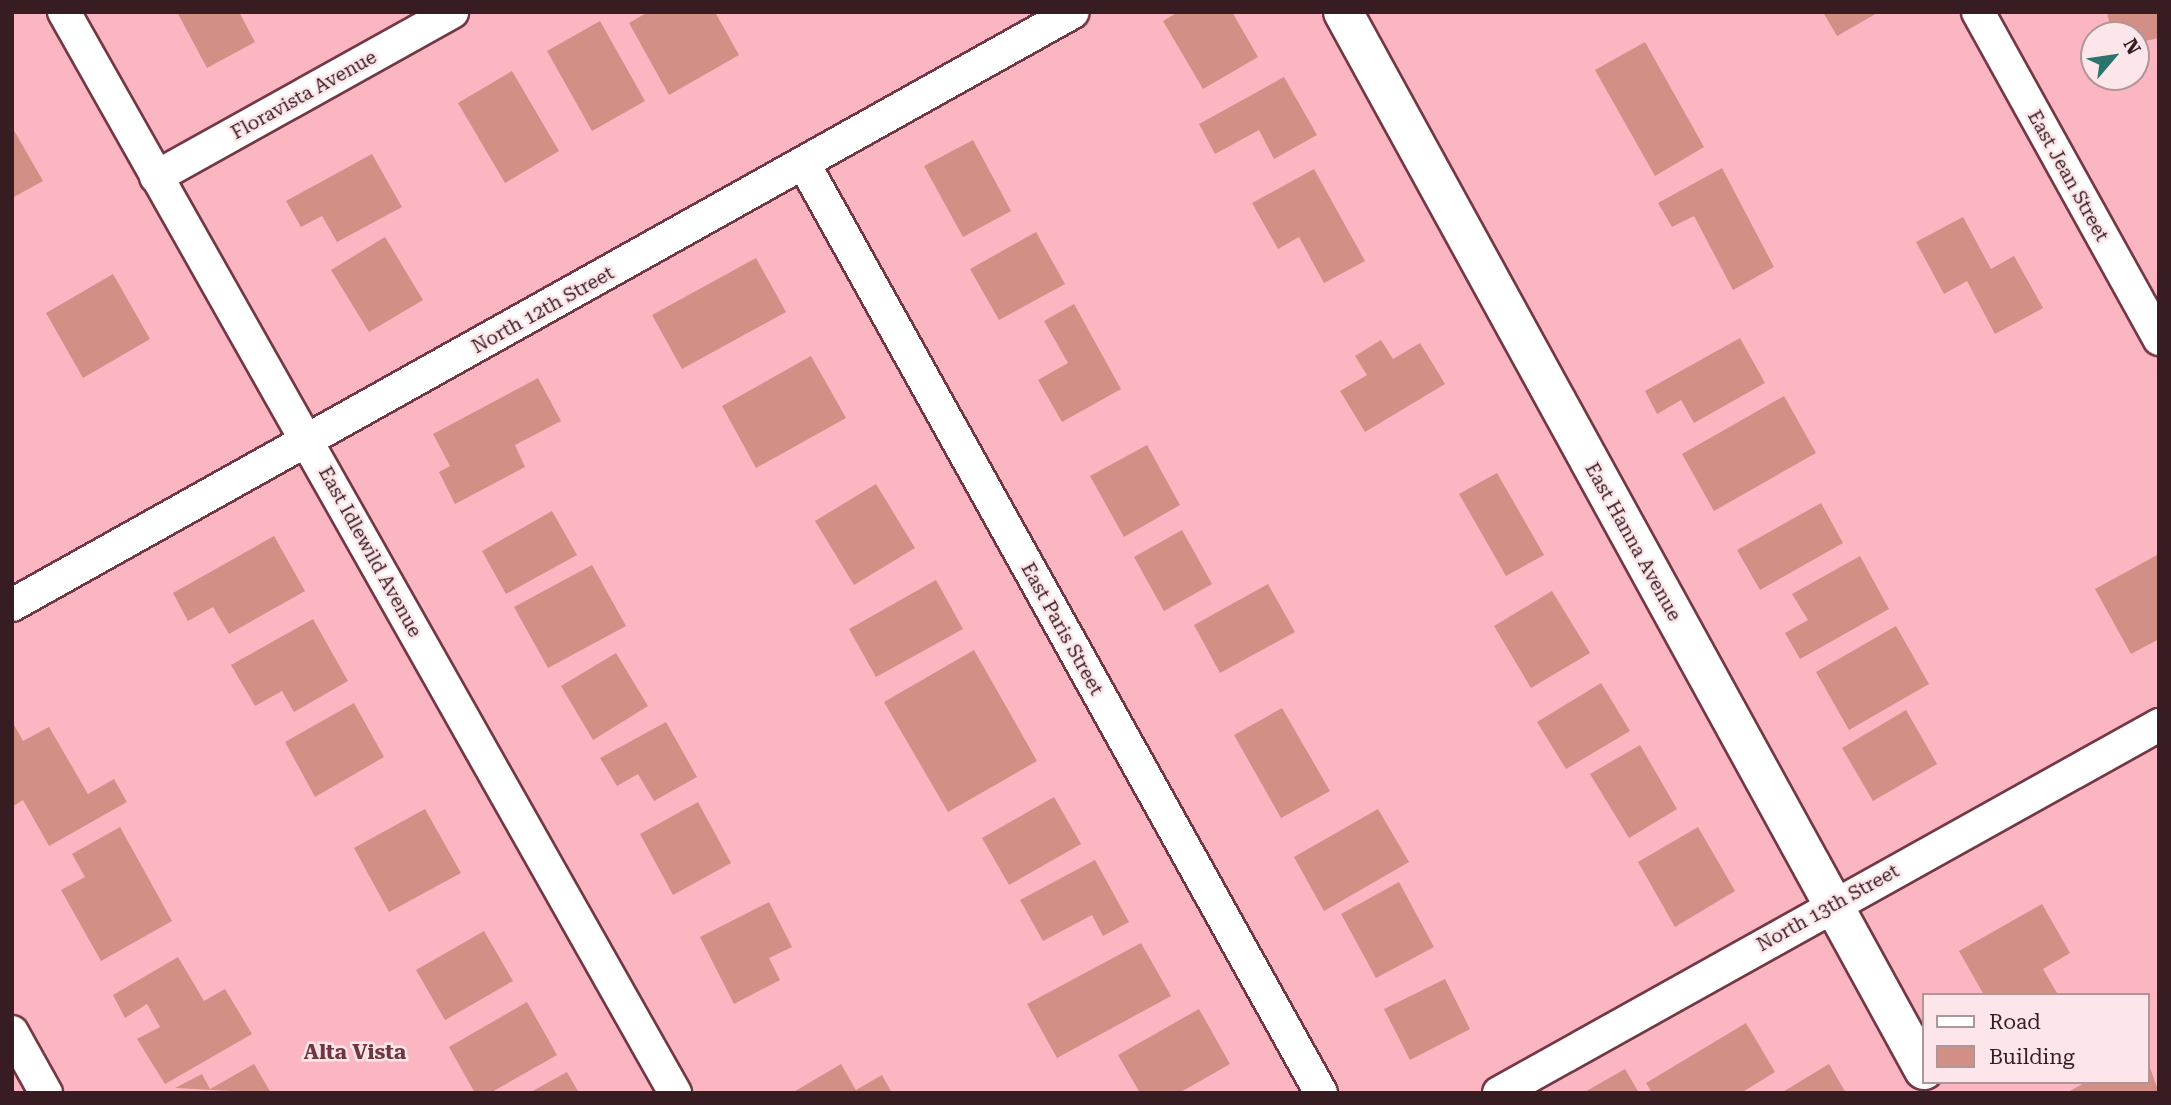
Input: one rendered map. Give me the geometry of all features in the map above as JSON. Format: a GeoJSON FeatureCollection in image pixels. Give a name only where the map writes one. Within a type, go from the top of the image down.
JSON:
{"type":"FeatureCollection","features":[{"type":"Feature","properties":{"kind":"street","name":"East Idlewild Avenue"},"geometry":{"type":"LineString","coordinates":[[64,12],[675,1093]]}},
{"type":"Feature","properties":{"kind":"street","name":"Floravista Avenue"},"geometry":{"type":"LineString","coordinates":[[156,177],[452,12]]}},
{"type":"Feature","properties":{"kind":"street","name":"North 12th Street"},"geometry":{"type":"LineString","coordinates":[[12,605],[1073,12]]}},
{"type":"Feature","properties":{"kind":"street","name":"East Hanna Avenue"},"geometry":{"type":"LineString","coordinates":[[1343,12],[1923,1068]]}},
{"type":"Feature","properties":{"kind":"street","name":"East Jean Street"},"geometry":{"type":"LineString","coordinates":[[1978,12],[2159,339]]}},
{"type":"Feature","properties":{"kind":"street","name":"East Paris Street"},"geometry":{"type":"LineString","coordinates":[[804,164],[1321,1093]]}},
{"type":"Feature","properties":{"kind":"street","name":"North 13th Street"},"geometry":{"type":"LineString","coordinates":[[1499,1093],[2159,725]]}},
{"type":"Feature","properties":{"kind":"street"},"geometry":{"type":"LineString","coordinates":[[12,1032],[46,1093]]}},
{"type":"Feature","properties":{"kind":"building"},"geometry":{"type":"Polygon","coordinates":[[[177,12],[239,12],[255,42],[207,68],[177,12]]]}},
{"type":"Feature","properties":{"kind":"building"},"geometry":{"type":"Polygon","coordinates":[[[648,12],[715,12],[739,55],[669,95],[629,23],[648,12]]]}},
{"type":"Feature","properties":{"kind":"building"},"geometry":{"type":"Polygon","coordinates":[[[1178,12],[1232,12],[1258,57],[1203,89],[1163,21],[1178,12]]]}},
{"type":"Feature","properties":{"kind":"building"},"geometry":{"type":"Polygon","coordinates":[[[1823,12],[1879,12],[1837,36],[1823,12]]]}},
{"type":"Feature","properties":{"kind":"building"},"geometry":{"type":"Polygon","coordinates":[[[2107,12],[2159,12],[2159,38],[2150,40],[2150,21],[2109,21],[2107,12]]]}},
{"type":"Feature","properties":{"kind":"building"},"geometry":{"type":"Polygon","coordinates":[[[600,21],[645,101],[592,131],[547,51],[600,21]]]}},
{"type":"Feature","properties":{"kind":"building"},"geometry":{"type":"Polygon","coordinates":[[[1645,42],[1704,147],[1655,176],[1595,70],[1645,42]]]}},
{"type":"Feature","properties":{"kind":"building"},"geometry":{"type":"Polygon","coordinates":[[[512,71],[559,151],[505,183],[458,103],[512,71]]]}},
{"type":"Feature","properties":{"kind":"building"},"geometry":{"type":"Polygon","coordinates":[[[1284,77],[1317,135],[1274,159],[1259,130],[1215,154],[1199,124],[1284,77]]]}},
{"type":"Feature","properties":{"kind":"building"},"geometry":{"type":"Polygon","coordinates":[[[12,127],[43,181],[12,198],[12,127]]]}},
{"type":"Feature","properties":{"kind":"building"},"geometry":{"type":"Polygon","coordinates":[[[973,140],[1011,211],[963,237],[924,166],[973,140]]]}},
{"type":"Feature","properties":{"kind":"building"},"geometry":{"type":"Polygon","coordinates":[[[372,154],[402,207],[337,242],[322,216],[301,227],[286,201],[372,154]]]}},
{"type":"Feature","properties":{"kind":"building"},"geometry":{"type":"Polygon","coordinates":[[[1722,168],[1774,267],[1733,290],[1694,216],[1672,227],[1658,203],[1722,168]]]}},
{"type":"Feature","properties":{"kind":"building"},"geometry":{"type":"Polygon","coordinates":[[[1314,169],[1365,261],[1324,283],[1299,237],[1278,249],[1252,203],[1314,169]]]}},
{"type":"Feature","properties":{"kind":"building"},"geometry":{"type":"Polygon","coordinates":[[[1963,217],[1991,269],[2014,256],[2043,308],[1995,334],[1967,281],[1944,294],[1916,242],[1963,217]]]}},
{"type":"Feature","properties":{"kind":"building"},"geometry":{"type":"Polygon","coordinates":[[[1036,232],[1065,284],[999,320],[970,269],[1036,232]]]}},
{"type":"Feature","properties":{"kind":"building"},"geometry":{"type":"Polygon","coordinates":[[[385,237],[423,300],[369,332],[331,270],[385,237]]]}},
{"type":"Feature","properties":{"kind":"building"},"geometry":{"type":"Polygon","coordinates":[[[756,258],[786,312],[682,369],[652,315],[756,258]]]}},
{"type":"Feature","properties":{"kind":"building"},"geometry":{"type":"Polygon","coordinates":[[[113,274],[150,339],[83,378],[46,313],[113,274]]]}},
{"type":"Feature","properties":{"kind":"building"},"geometry":{"type":"Polygon","coordinates":[[[1074,304],[1121,389],[1062,422],[1038,380],[1068,363],[1044,321],[1074,304]]]}},
{"type":"Feature","properties":{"kind":"building"},"geometry":{"type":"Polygon","coordinates":[[[1740,338],[1765,383],[1694,423],[1681,400],[1657,414],[1645,391],[1740,338]]]}},
{"type":"Feature","properties":{"kind":"building"},"geometry":{"type":"Polygon","coordinates":[[[1381,340],[1393,359],[1420,343],[1445,384],[1365,432],[1340,391],[1367,375],[1355,356],[1381,340]]]}},
{"type":"Feature","properties":{"kind":"building"},"geometry":{"type":"Polygon","coordinates":[[[811,356],[846,418],[756,468],[722,406],[811,356]]]}},
{"type":"Feature","properties":{"kind":"building"},"geometry":{"type":"Polygon","coordinates":[[[538,378],[561,421],[515,445],[525,467],[455,504],[439,472],[450,466],[433,434],[538,378]]]}},
{"type":"Feature","properties":{"kind":"building"},"geometry":{"type":"Polygon","coordinates":[[[1784,396],[1816,453],[1714,511],[1682,454],[1784,396]]]}},
{"type":"Feature","properties":{"kind":"building"},"geometry":{"type":"Polygon","coordinates":[[[1147,445],[1180,505],[1124,537],[1090,476],[1147,445]]]}},
{"type":"Feature","properties":{"kind":"building"},"geometry":{"type":"Polygon","coordinates":[[[1497,473],[1544,555],[1506,576],[1459,494],[1497,473]]]}},
{"type":"Feature","properties":{"kind":"building"},"geometry":{"type":"Polygon","coordinates":[[[876,484],[915,548],[854,585],[815,521],[876,484]]]}},
{"type":"Feature","properties":{"kind":"building"},"geometry":{"type":"Polygon","coordinates":[[[1821,503],[1843,543],[1760,590],[1737,550],[1821,503]]]}},
{"type":"Feature","properties":{"kind":"building"},"geometry":{"type":"Polygon","coordinates":[[[552,511],[577,555],[506,594],[482,551],[552,511]]]}},
{"type":"Feature","properties":{"kind":"building"},"geometry":{"type":"Polygon","coordinates":[[[1182,530],[1212,584],[1164,611],[1134,557],[1182,530]]]}},
{"type":"Feature","properties":{"kind":"building"},"geometry":{"type":"Polygon","coordinates":[[[274,536],[305,591],[229,634],[213,607],[188,621],[173,593],[274,536]]]}},
{"type":"Feature","properties":{"kind":"building"},"geometry":{"type":"Polygon","coordinates":[[[2159,554],[2159,639],[2131,654],[2095,589],[2159,554]]]}},
{"type":"Feature","properties":{"kind":"building"},"geometry":{"type":"Polygon","coordinates":[[[1860,556],[1889,609],[1800,659],[1785,633],[1808,620],[1792,594],[1860,556]]]}},
{"type":"Feature","properties":{"kind":"building"},"geometry":{"type":"Polygon","coordinates":[[[592,565],[626,626],[548,668],[514,607],[592,565]]]}},
{"type":"Feature","properties":{"kind":"building"},"geometry":{"type":"Polygon","coordinates":[[[936,580],[963,629],[876,677],[849,629],[936,580]]]}},
{"type":"Feature","properties":{"kind":"building"},"geometry":{"type":"Polygon","coordinates":[[[1268,584],[1295,632],[1220,673],[1194,625],[1268,584]]]}},
{"type":"Feature","properties":{"kind":"building"},"geometry":{"type":"Polygon","coordinates":[[[1552,591],[1590,653],[1531,688],[1494,626],[1552,591]]]}},
{"type":"Feature","properties":{"kind":"building"},"geometry":{"type":"Polygon","coordinates":[[[313,619],[348,681],[294,712],[282,691],[255,706],[231,665],[313,619]]]}},
{"type":"Feature","properties":{"kind":"building"},"geometry":{"type":"Polygon","coordinates":[[[1896,626],[1929,684],[1849,730],[1816,672],[1896,626]]]}},
{"type":"Feature","properties":{"kind":"building"},"geometry":{"type":"Polygon","coordinates":[[[974,650],[1037,761],[948,812],[884,702],[974,650]]]}},
{"type":"Feature","properties":{"kind":"building"},"geometry":{"type":"Polygon","coordinates":[[[616,653],[648,706],[593,740],[561,686],[616,653]]]}},
{"type":"Feature","properties":{"kind":"building"},"geometry":{"type":"Polygon","coordinates":[[[1601,683],[1630,731],[1566,769],[1537,722],[1601,683]]]}},
{"type":"Feature","properties":{"kind":"building"},"geometry":{"type":"Polygon","coordinates":[[[354,703],[384,757],[315,797],[285,742],[354,703]]]}},
{"type":"Feature","properties":{"kind":"building"},"geometry":{"type":"Polygon","coordinates":[[[1282,708],[1330,791],[1281,818],[1234,735],[1282,708]]]}},
{"type":"Feature","properties":{"kind":"building"},"geometry":{"type":"Polygon","coordinates":[[[1906,710],[1937,764],[1873,801],[1842,748],[1906,710]]]}},
{"type":"Feature","properties":{"kind":"building"},"geometry":{"type":"Polygon","coordinates":[[[12,721],[23,741],[49,727],[88,794],[114,779],[127,802],[49,846],[23,800],[12,807],[12,721]]]}},
{"type":"Feature","properties":{"kind":"building"},"geometry":{"type":"Polygon","coordinates":[[[666,722],[697,777],[654,801],[638,774],[617,786],[600,758],[666,722]]]}},
{"type":"Feature","properties":{"kind":"building"},"geometry":{"type":"Polygon","coordinates":[[[1640,745],[1677,809],[1629,838],[1590,774],[1640,745]]]}},
{"type":"Feature","properties":{"kind":"building"},"geometry":{"type":"Polygon","coordinates":[[[1054,797],[1081,844],[1009,885],[982,838],[1054,797]]]}},
{"type":"Feature","properties":{"kind":"building"},"geometry":{"type":"Polygon","coordinates":[[[698,802],[731,863],[673,895],[640,834],[698,802]]]}},
{"type":"Feature","properties":{"kind":"building"},"geometry":{"type":"Polygon","coordinates":[[[425,809],[461,873],[389,912],[354,848],[425,809]]]}},
{"type":"Feature","properties":{"kind":"building"},"geometry":{"type":"Polygon","coordinates":[[[1378,809],[1409,862],[1324,911],[1294,857],[1378,809]]]}},
{"type":"Feature","properties":{"kind":"building"},"geometry":{"type":"Polygon","coordinates":[[[120,827],[172,921],[101,961],[61,890],[85,877],[72,854],[120,827]]]}},
{"type":"Feature","properties":{"kind":"building"},"geometry":{"type":"Polygon","coordinates":[[[1698,827],[1735,891],[1675,927],[1638,862],[1698,827]]]}},
{"type":"Feature","properties":{"kind":"building"},"geometry":{"type":"Polygon","coordinates":[[[1095,860],[1129,922],[1103,936],[1092,915],[1043,941],[1020,900],[1095,860]]]}},
{"type":"Feature","properties":{"kind":"building"},"geometry":{"type":"Polygon","coordinates":[[[1399,882],[1434,947],[1376,978],[1341,914],[1399,882]]]}},
{"type":"Feature","properties":{"kind":"building"},"geometry":{"type":"Polygon","coordinates":[[[769,902],[792,947],[769,958],[780,980],[734,1004],[700,937],[769,902]]]}},
{"type":"Feature","properties":{"kind":"building"},"geometry":{"type":"Polygon","coordinates":[[[2042,904],[2070,953],[2043,969],[2057,993],[1983,993],[1959,951],[2042,904]]]}},
{"type":"Feature","properties":{"kind":"building"},"geometry":{"type":"Polygon","coordinates":[[[484,931],[513,981],[445,1020],[416,970],[484,931]]]}},
{"type":"Feature","properties":{"kind":"building"},"geometry":{"type":"Polygon","coordinates":[[[1141,943],[1171,996],[1057,1058],[1027,1004],[1141,943]]]}},
{"type":"Feature","properties":{"kind":"building"},"geometry":{"type":"Polygon","coordinates":[[[178,957],[204,1001],[225,989],[252,1034],[165,1084],[137,1039],[160,1027],[147,1004],[125,1018],[113,995],[178,957]]]}},
{"type":"Feature","properties":{"kind":"building"},"geometry":{"type":"Polygon","coordinates":[[[1445,979],[1470,1029],[1410,1060],[1384,1009],[1445,979]]]}},
{"type":"Feature","properties":{"kind":"building"},"geometry":{"type":"Polygon","coordinates":[[[527,1002],[557,1055],[490,1093],[475,1093],[449,1047],[527,1002]]]}},
{"type":"Feature","properties":{"kind":"building"},"geometry":{"type":"Polygon","coordinates":[[[1199,1009],[1230,1064],[1179,1093],[1140,1093],[1118,1055],[1199,1009]]]}},
{"type":"Feature","properties":{"kind":"building"},"geometry":{"type":"Polygon","coordinates":[[[1746,1023],[1775,1072],[1741,1093],[1652,1093],[1646,1083],[1746,1023]]]}},
{"type":"Feature","properties":{"kind":"building"},"geometry":{"type":"Polygon","coordinates":[[[254,1064],[271,1093],[175,1088],[202,1074],[210,1089],[254,1064]]]}},
{"type":"Feature","properties":{"kind":"building"},"geometry":{"type":"Polygon","coordinates":[[[841,1064],[856,1090],[882,1075],[892,1093],[792,1093],[841,1064]]]}},
{"type":"Feature","properties":{"kind":"building"},"geometry":{"type":"Polygon","coordinates":[[[1829,1064],[1846,1093],[1781,1093],[1829,1064]]]}},
{"type":"Feature","properties":{"kind":"building"},"geometry":{"type":"Polygon","coordinates":[[[2150,1068],[2159,1093],[2070,1091],[2082,1084],[2150,1084],[2150,1068]]]}},
{"type":"Feature","properties":{"kind":"building"},"geometry":{"type":"Polygon","coordinates":[[[1625,1069],[1639,1093],[1583,1093],[1625,1069]]]}},
{"type":"Feature","properties":{"kind":"building"},"geometry":{"type":"Polygon","coordinates":[[[567,1072],[579,1093],[529,1093],[567,1072]]]}},
{"type":"Feature","properties":{"kind":"district","name":"Alta Vista"},"geometry":{"type":"Point","coordinates":[355,1052]}}]}
